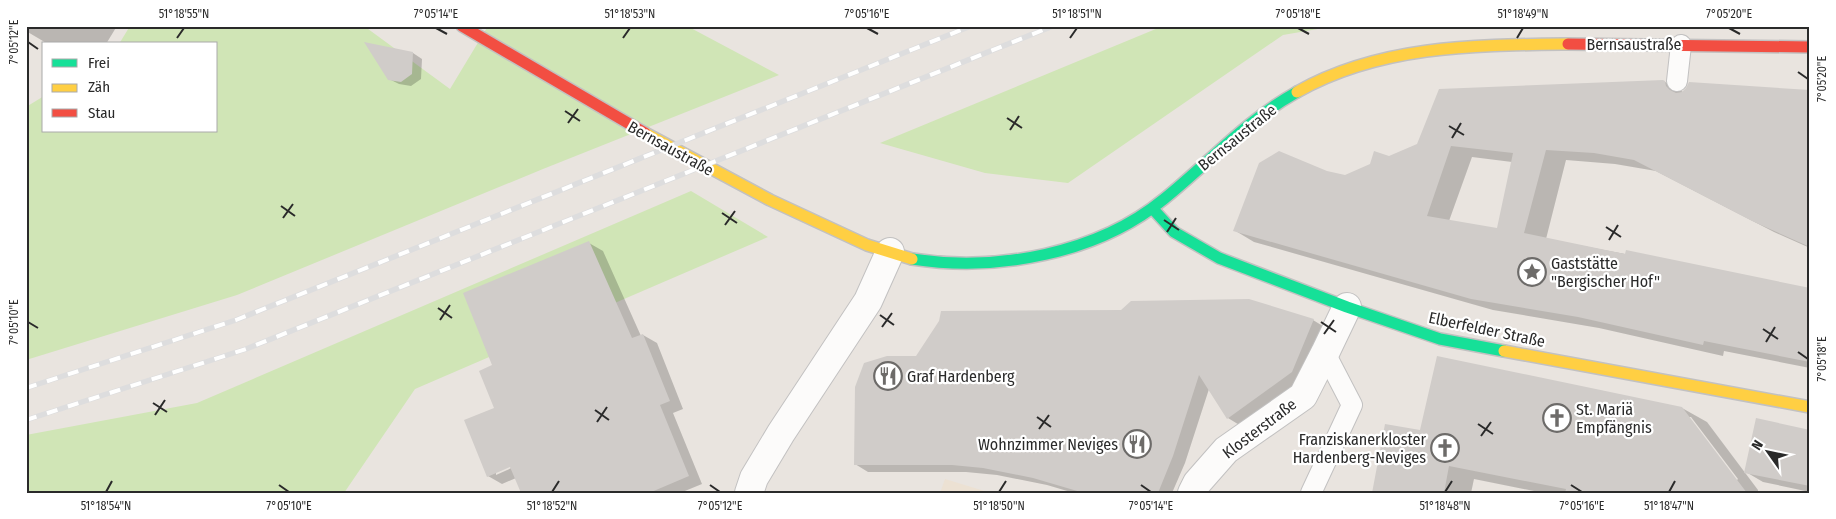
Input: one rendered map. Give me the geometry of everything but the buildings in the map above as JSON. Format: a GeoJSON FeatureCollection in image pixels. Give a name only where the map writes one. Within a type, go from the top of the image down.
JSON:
{"type":"FeatureCollection","features":[{"type":"Feature","properties":{"kind":"main road","name":"Bernsaustraße"},"geometry":{"type":"LineString","coordinates":[[462,26],[516,56],[635,128],[788,210],[890,252],[918,260],[958,263],[994,262],[1043,255],[1082,245],[1103,237],[1124,227],[1153,209],[1245,127],[1276,105],[1306,87],[1360,65],[1393,56],[1504,44],[1681,44],[1810,47]]}},
{"type":"Feature","properties":{"kind":"main road","name":"Elberfelder Straße"},"geometry":{"type":"LineString","coordinates":[[1153,209],[1174,232],[1219,258],[1347,307],[1440,338],[1810,407]]}},
{"type":"Feature","properties":{"kind":"street"},"geometry":{"type":"LineString","coordinates":[[749,493],[754,478],[781,433],[868,301],[890,252]]}},
{"type":"Feature","properties":{"kind":"street","name":"Klosterstraße"},"geometry":{"type":"LineString","coordinates":[[1192,493],[1197,483],[1226,450],[1302,396],[1325,354],[1347,307]]}},
{"type":"Feature","properties":{"kind":"lane"},"geometry":{"type":"LineString","coordinates":[[1676,81],[1681,44]]}},
{"type":"Feature","properties":{"kind":"lane"},"geometry":{"type":"LineString","coordinates":[[1311,493],[1352,405],[1325,354]]}},
{"type":"Feature","properties":{"kind":"shaded area"},"geometry":{"type":"Polygon","coordinates":[[[945,479],[991,493],[940,493],[945,479]]]}},
{"type":"Feature","properties":{"kind":"green space"},"geometry":{"type":"Polygon","coordinates":[[[130,26],[364,26],[450,89],[488,26],[687,26],[779,75],[543,169],[237,295],[26,360],[26,107],[42,97],[42,132],[218,132],[218,42],[120,42],[130,26]]]}},
{"type":"Feature","properties":{"kind":"green space"},"geometry":{"type":"Polygon","coordinates":[[[1163,26],[1335,26],[1283,35],[1068,183],[985,173],[880,143],[1163,26]]]}},
{"type":"Feature","properties":{"kind":"green space"},"geometry":{"type":"Polygon","coordinates":[[[691,191],[768,237],[415,389],[344,493],[26,493],[26,435],[197,403],[691,191]]]}},
{"type":"Feature","properties":{"kind":"railway"},"geometry":{"type":"LineString","coordinates":[[26,388],[236,320],[971,26]]}},
{"type":"Feature","properties":{"kind":"railway"},"geometry":{"type":"LineString","coordinates":[[26,420],[246,349],[1053,26]]}},
{"type":"Feature","properties":{"kind":"traffic: fast"},"geometry":{"type":"LineString","coordinates":[[912,259],[978,263],[1011,260],[1077,246],[1108,233],[1137,218],[1164,199],[1244,129],[1278,103],[1297,92]]}},
{"type":"Feature","properties":{"kind":"traffic: fast"},"geometry":{"type":"LineString","coordinates":[[1153,209],[1174,232],[1219,258],[1347,307],[1440,339],[1504,351]]}},
{"type":"Feature","properties":{"kind":"traffic: slow"},"geometry":{"type":"LineString","coordinates":[[1297,92],[1329,76],[1395,56],[1464,47],[1568,44]]}},
{"type":"Feature","properties":{"kind":"traffic: slow"},"geometry":{"type":"LineString","coordinates":[[645,133],[770,200],[867,245],[912,259]]}},
{"type":"Feature","properties":{"kind":"traffic: slow"},"geometry":{"type":"LineString","coordinates":[[1504,351],[1810,407]]}},
{"type":"Feature","properties":{"kind":"traffic: jam"},"geometry":{"type":"LineString","coordinates":[[462,26],[645,133]]}},
{"type":"Feature","properties":{"kind":"traffic: jam"},"geometry":{"type":"LineString","coordinates":[[1568,44],[1810,47]]}},
{"type":"Feature","properties":{"kind":"place","name":"Gaststätte \"Bergischer Hof\""},"geometry":{"type":"Point","coordinates":[1532,272]}},
{"type":"Feature","properties":{"kind":"place","name":"Graf Hardenberg"},"geometry":{"type":"Point","coordinates":[888,376]}},
{"type":"Feature","properties":{"kind":"place","name":"St. Mariä Empfängnis"},"geometry":{"type":"Point","coordinates":[1557,418]}},
{"type":"Feature","properties":{"kind":"place","name":"Wohnzimmer Neviges"},"geometry":{"type":"Point","coordinates":[1137,444]}},
{"type":"Feature","properties":{"kind":"place","name":"Franziskanerkloster Hardenberg-Neviges"},"geometry":{"type":"Point","coordinates":[1445,448]}}]}
